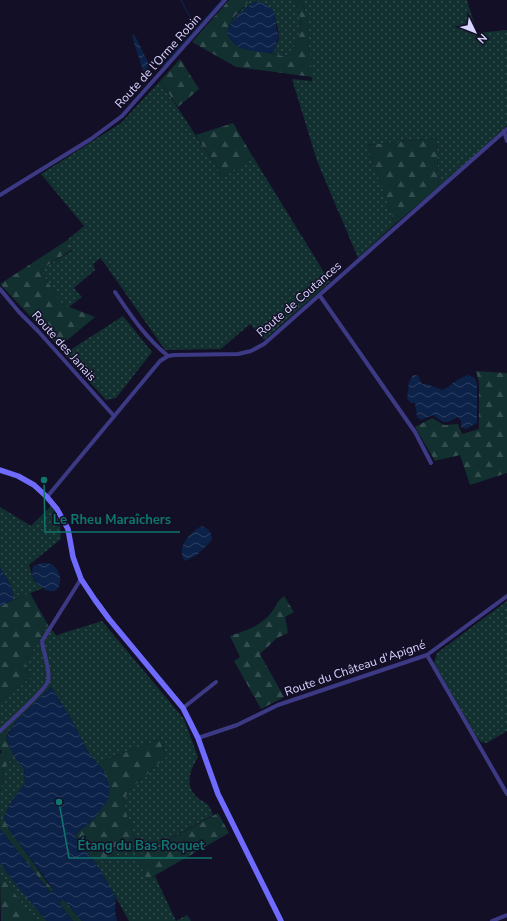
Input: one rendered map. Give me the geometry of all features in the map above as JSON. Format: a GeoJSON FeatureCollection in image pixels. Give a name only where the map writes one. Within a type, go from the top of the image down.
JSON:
{"type":"FeatureCollection","features":[{"type":"Feature","properties":{"kind":"street","name":"Route de l'Orme Robin"},"geometry":{"type":"LineString","coordinates":[[0,195],[91,139],[122,116],[225,0]]}},
{"type":"Feature","properties":{"kind":"street"},"geometry":{"type":"LineString","coordinates":[[506,130],[507,141]]}},
{"type":"Feature","properties":{"kind":"street","name":"Route de Coutances"},"geometry":{"type":"LineString","coordinates":[[168,356],[238,354],[251,351],[264,344],[506,130]]}},
{"type":"Feature","properties":{"kind":"street","name":"Route des Janais"},"geometry":{"type":"LineString","coordinates":[[0,290],[114,416]]}},
{"type":"Feature","properties":{"kind":"street"},"geometry":{"type":"LineString","coordinates":[[47,497],[153,368],[168,356],[137,324],[115,292]]}},
{"type":"Feature","properties":{"kind":"street"},"geometry":{"type":"LineString","coordinates":[[320,296],[415,432],[431,463]]}},
{"type":"Feature","properties":{"kind":"street"},"geometry":{"type":"LineString","coordinates":[[0,470],[18,476],[34,485],[57,509],[68,529],[73,558],[81,579],[109,619],[183,708],[198,738],[218,794],[281,921]]}},
{"type":"Feature","properties":{"kind":"street"},"geometry":{"type":"LineString","coordinates":[[0,732],[41,692],[48,682],[49,673],[42,641],[81,579]]}},
{"type":"Feature","properties":{"kind":"street","name":"Route du Château d'Apigné"},"geometry":{"type":"LineString","coordinates":[[198,738],[237,725],[278,705],[427,656],[507,596]]}},
{"type":"Feature","properties":{"kind":"street"},"geometry":{"type":"LineString","coordinates":[[427,656],[507,794]]}},
{"type":"Feature","properties":{"kind":"street"},"geometry":{"type":"LineString","coordinates":[[183,708],[216,682]]}},
{"type":"Feature","properties":{"kind":"street"},"geometry":{"type":"LineString","coordinates":[[492,921],[507,915]]}},
{"type":"Feature","properties":{"kind":"green space"},"geometry":{"type":"Polygon","coordinates":[[[229,0],[250,0],[235,16],[228,28],[228,34],[231,40],[237,46],[283,56],[288,55],[300,35],[300,16],[294,0],[301,0],[306,13],[312,77],[236,67],[192,42],[229,0]]]}},
{"type":"Feature","properties":{"kind":"green space"},"geometry":{"type":"Polygon","coordinates":[[[250,0],[294,0],[300,16],[301,29],[297,41],[288,55],[283,56],[271,53],[274,51],[279,37],[276,19],[250,4],[230,25],[230,23],[250,0]]]}},
{"type":"Feature","properties":{"kind":"green space"},"geometry":{"type":"Polygon","coordinates":[[[301,0],[467,0],[477,33],[507,30],[507,126],[439,187],[436,138],[367,145],[395,224],[358,258],[317,161],[292,79],[312,81],[306,13],[301,0]]]}},
{"type":"Feature","properties":{"kind":"green space"},"geometry":{"type":"Polygon","coordinates":[[[180,59],[199,89],[178,107],[160,81],[180,59]]]}},
{"type":"Feature","properties":{"kind":"green space"},"geometry":{"type":"Polygon","coordinates":[[[160,81],[223,177],[253,157],[330,282],[264,340],[250,324],[221,349],[165,350],[100,258],[93,264],[95,270],[74,288],[82,297],[69,307],[62,304],[40,270],[73,250],[66,241],[84,226],[41,174],[121,123],[160,81]]]}},
{"type":"Feature","properties":{"kind":"green space"},"geometry":{"type":"Polygon","coordinates":[[[233,123],[253,157],[223,177],[196,135],[233,123]]]}},
{"type":"Feature","properties":{"kind":"green space"},"geometry":{"type":"Polygon","coordinates":[[[436,138],[439,187],[395,224],[367,145],[436,138]]]}},
{"type":"Feature","properties":{"kind":"green space"},"geometry":{"type":"Polygon","coordinates":[[[66,241],[73,249],[40,270],[62,304],[95,317],[59,347],[0,284],[66,241]]]}},
{"type":"Feature","properties":{"kind":"green space"},"geometry":{"type":"Polygon","coordinates":[[[123,316],[152,352],[116,398],[106,400],[64,354],[123,316]]]}},
{"type":"Feature","properties":{"kind":"green space"},"geometry":{"type":"Polygon","coordinates":[[[476,371],[507,373],[507,473],[470,485],[460,455],[435,461],[415,427],[432,418],[444,425],[458,424],[462,434],[479,429],[479,382],[476,371]]]}},
{"type":"Feature","properties":{"kind":"green space"},"geometry":{"type":"Polygon","coordinates":[[[51,506],[60,522],[61,539],[29,565],[34,581],[43,588],[13,600],[12,588],[0,567],[0,507],[31,526],[51,506]]]}},
{"type":"Feature","properties":{"kind":"green space"},"geometry":{"type":"Polygon","coordinates":[[[30,593],[48,625],[26,663],[25,669],[31,677],[0,702],[0,606],[30,593]]]}},
{"type":"Feature","properties":{"kind":"green space"},"geometry":{"type":"Polygon","coordinates":[[[284,596],[294,612],[285,617],[288,633],[277,638],[260,654],[284,697],[261,709],[234,661],[240,657],[230,636],[252,628],[262,622],[284,596]]]}},
{"type":"Feature","properties":{"kind":"green space"},"geometry":{"type":"Polygon","coordinates":[[[507,601],[507,731],[487,743],[481,742],[476,736],[434,663],[437,653],[507,601]]]}},
{"type":"Feature","properties":{"kind":"green space"},"geometry":{"type":"Polygon","coordinates":[[[102,621],[184,719],[198,757],[190,773],[191,789],[199,799],[208,805],[213,815],[137,857],[147,880],[155,876],[176,921],[129,921],[96,864],[137,844],[123,804],[128,791],[166,757],[161,739],[97,763],[88,752],[69,715],[51,687],[16,721],[7,735],[0,724],[0,702],[31,677],[25,669],[26,663],[48,625],[57,636],[102,621]]]}},
{"type":"Feature","properties":{"kind":"green space"},"geometry":{"type":"Polygon","coordinates":[[[0,724],[7,735],[6,738],[14,756],[3,770],[2,789],[0,791],[0,754],[2,752],[0,749],[0,724]]]}},
{"type":"Feature","properties":{"kind":"green space"},"geometry":{"type":"Polygon","coordinates":[[[161,739],[166,757],[128,791],[123,804],[137,844],[96,864],[75,836],[94,819],[104,771],[97,763],[161,739]]]}},
{"type":"Feature","properties":{"kind":"green space"},"geometry":{"type":"Polygon","coordinates":[[[14,756],[24,769],[25,783],[10,804],[4,818],[0,821],[0,791],[2,789],[3,770],[14,756]]]}},
{"type":"Feature","properties":{"kind":"green space"},"geometry":{"type":"Polygon","coordinates":[[[218,813],[229,833],[147,880],[137,857],[218,813]]]}},
{"type":"Feature","properties":{"kind":"green space"},"geometry":{"type":"Polygon","coordinates":[[[4,818],[9,829],[54,890],[51,893],[0,829],[0,821],[4,818]]]}},
{"type":"Feature","properties":{"kind":"green space"},"geometry":{"type":"Polygon","coordinates":[[[0,863],[16,885],[47,921],[36,921],[0,875],[0,863]]]}},
{"type":"Feature","properties":{"kind":"green space"},"geometry":{"type":"Polygon","coordinates":[[[0,875],[36,921],[1,921],[0,875]]]}},
{"type":"Feature","properties":{"kind":"green space"},"geometry":{"type":"Polygon","coordinates":[[[63,899],[82,921],[73,921],[59,903],[63,899]]]}},
{"type":"Feature","properties":{"kind":"green space"},"geometry":{"type":"Polygon","coordinates":[[[187,915],[191,921],[176,921],[187,915]]]}},
{"type":"Feature","properties":{"kind":"water"},"geometry":{"type":"Polygon","coordinates":[[[256,1],[265,4],[274,11],[276,28],[279,35],[274,51],[271,53],[251,51],[240,47],[234,44],[227,33],[231,24],[238,15],[256,1]]]}},
{"type":"Feature","properties":{"kind":"water"},"geometry":{"type":"Polygon","coordinates":[[[134,34],[149,64],[147,69],[143,71],[132,36],[134,34]]]}},
{"type":"Feature","properties":{"kind":"water"},"geometry":{"type":"Polygon","coordinates":[[[413,375],[418,375],[422,384],[427,384],[442,390],[465,376],[469,375],[475,378],[477,384],[477,423],[466,429],[461,427],[461,421],[458,417],[447,422],[443,422],[433,415],[421,420],[417,417],[415,403],[411,403],[407,399],[409,382],[413,375]]]}},
{"type":"Feature","properties":{"kind":"water"},"geometry":{"type":"Polygon","coordinates":[[[201,526],[210,531],[212,540],[197,555],[185,561],[182,556],[182,551],[185,541],[192,532],[201,526]]]}},
{"type":"Feature","properties":{"kind":"water"},"geometry":{"type":"Polygon","coordinates":[[[42,563],[51,564],[59,573],[60,585],[53,591],[47,590],[39,585],[33,577],[33,566],[42,563]]]}},
{"type":"Feature","properties":{"kind":"water"},"geometry":{"type":"Polygon","coordinates":[[[0,567],[12,588],[13,600],[0,606],[0,567]]]}},
{"type":"Feature","properties":{"kind":"water"},"geometry":{"type":"Polygon","coordinates":[[[51,687],[69,715],[88,752],[104,771],[110,787],[108,800],[94,819],[75,836],[101,871],[116,898],[115,911],[117,921],[82,921],[63,899],[59,903],[73,921],[47,921],[16,885],[0,863],[0,829],[51,893],[54,890],[9,829],[4,818],[10,804],[25,783],[24,769],[14,756],[6,738],[16,721],[51,687]]]}},
{"type":"Feature","properties":{"kind":"waterway"},"geometry":{"type":"LineString","coordinates":[[181,0],[196,28]]}},
{"type":"Feature","properties":{"kind":"waterway"},"geometry":{"type":"LineString","coordinates":[[163,66],[222,0]]}},
{"type":"Feature","properties":{"kind":"place","name":"Le Rheu Maraîchers"},"geometry":{"type":"Point","coordinates":[44,480]}},
{"type":"Feature","properties":{"kind":"place","name":"Étang du Bas Roquet"},"geometry":{"type":"Point","coordinates":[59,802]}}]}
